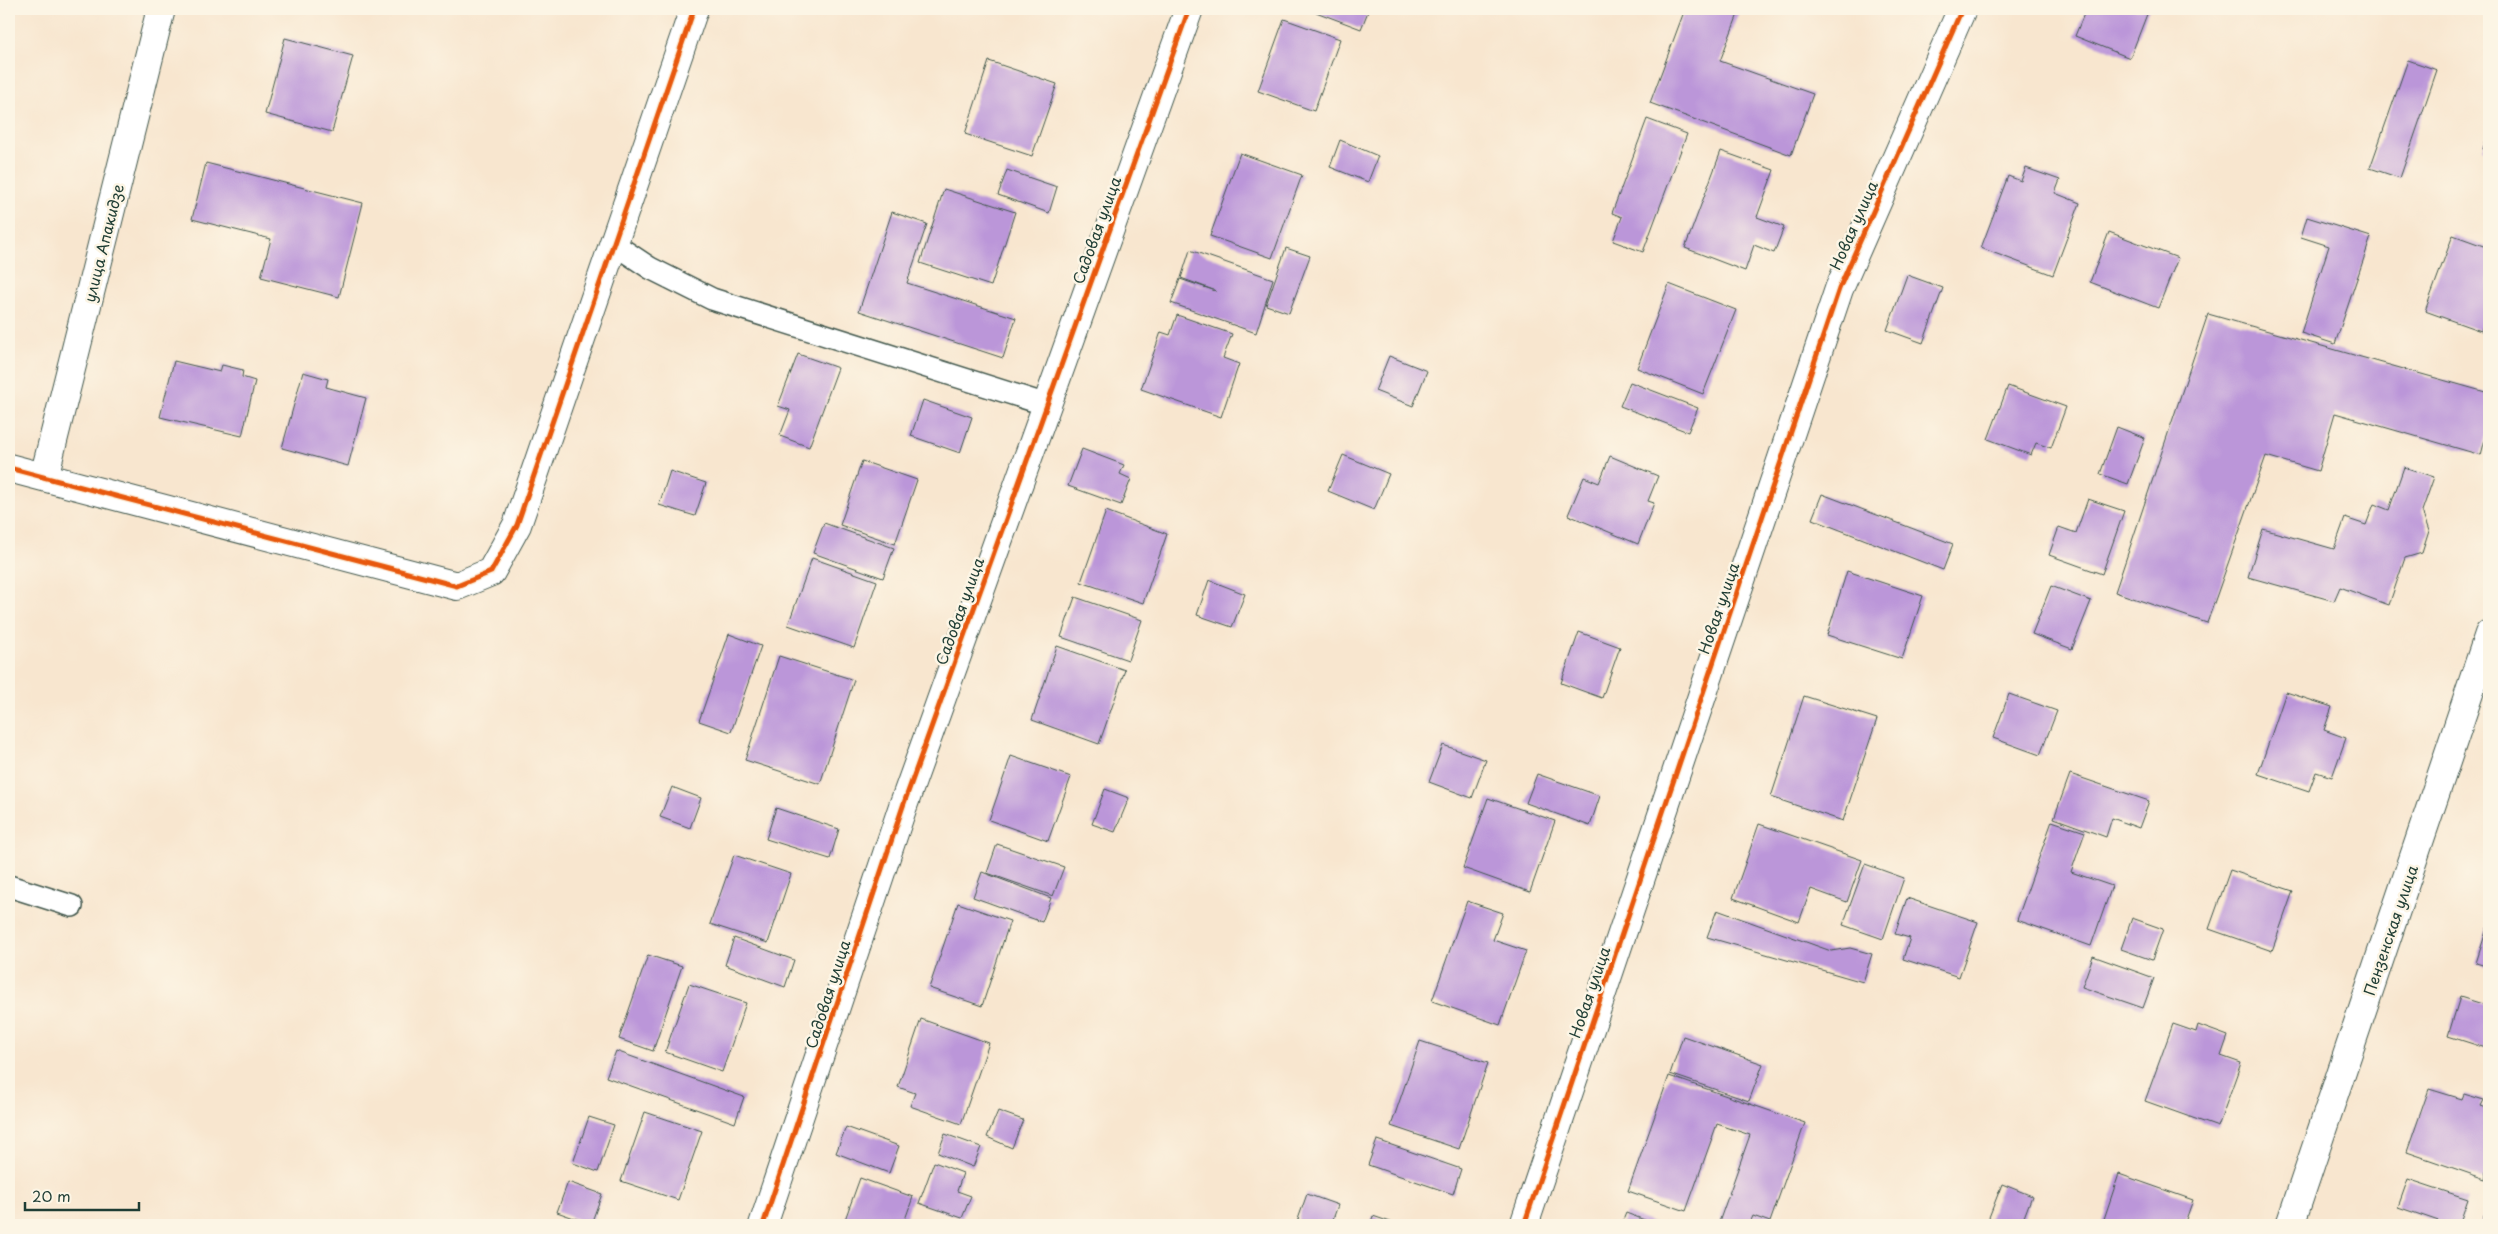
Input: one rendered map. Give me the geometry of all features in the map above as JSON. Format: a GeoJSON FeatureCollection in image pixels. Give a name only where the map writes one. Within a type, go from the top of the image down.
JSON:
{"type":"FeatureCollection","features":[{"type":"Feature","properties":{"kind":"street","name":"улица Апакидзе"},"geometry":{"type":"LineString","coordinates":[[44,477],[162,9]]}},
{"type":"Feature","properties":{"kind":"street"},"geometry":{"type":"LineString","coordinates":[[9,468],[457,586],[491,572],[517,525],[694,9]]}},
{"type":"Feature","properties":{"kind":"street","name":"Садовая улица"},"geometry":{"type":"LineString","coordinates":[[763,1225],[903,806],[1188,9]]}},
{"type":"Feature","properties":{"kind":"street","name":"Новая улица"},"geometry":{"type":"LineString","coordinates":[[1524,1225],[1839,289],[1962,9]]}},
{"type":"Feature","properties":{"kind":"street","name":"Пензенская улица"},"geometry":{"type":"LineString","coordinates":[[2290,1225],[2489,634]]}},
{"type":"Feature","properties":{"kind":"lane"},"geometry":{"type":"LineString","coordinates":[[614,244],[650,268],[712,299],[1047,404]]}},
{"type":"Feature","properties":{"kind":"lane"},"geometry":{"type":"LineString","coordinates":[[9,886],[72,906]]}},
{"type":"Feature","properties":{"kind":"building"},"geometry":{"type":"Polygon","coordinates":[[[1308,9],[1369,9],[1361,29],[1308,9]]]}},
{"type":"Feature","properties":{"kind":"building"},"geometry":{"type":"Polygon","coordinates":[[[1685,9],[1740,9],[1720,61],[1813,94],[1791,155],[1650,103],[1685,9]]]}},
{"type":"Feature","properties":{"kind":"building"},"geometry":{"type":"Polygon","coordinates":[[[2086,9],[2149,9],[2130,58],[2075,36],[2086,9]]]}},
{"type":"Feature","properties":{"kind":"building"},"geometry":{"type":"Polygon","coordinates":[[[1284,19],[1340,39],[1314,111],[1258,91],[1284,19]]]}},
{"type":"Feature","properties":{"kind":"building"},"geometry":{"type":"Polygon","coordinates":[[[285,38],[353,56],[332,132],[265,114],[285,38]]]}},
{"type":"Feature","properties":{"kind":"building"},"geometry":{"type":"Polygon","coordinates":[[[2408,60],[2437,70],[2400,178],[2370,168],[2408,60]]]}},
{"type":"Feature","properties":{"kind":"building"},"geometry":{"type":"Polygon","coordinates":[[[989,61],[1057,84],[1032,156],[965,134],[989,61]]]}},
{"type":"Feature","properties":{"kind":"building"},"geometry":{"type":"Polygon","coordinates":[[[1647,119],[1687,134],[1643,252],[1613,241],[1622,217],[1612,213],[1647,119]]]}},
{"type":"Feature","properties":{"kind":"building"},"geometry":{"type":"Polygon","coordinates":[[[2489,131],[2489,151],[2483,149],[2489,131]]]}},
{"type":"Feature","properties":{"kind":"building"},"geometry":{"type":"Polygon","coordinates":[[[1340,140],[1378,156],[1368,182],[1330,167],[1340,140]]]}},
{"type":"Feature","properties":{"kind":"building"},"geometry":{"type":"Polygon","coordinates":[[[1721,151],[1774,170],[1757,217],[1784,227],[1774,253],[1754,245],[1745,271],[1685,248],[1721,151]]]}},
{"type":"Feature","properties":{"kind":"building"},"geometry":{"type":"Polygon","coordinates":[[[1240,153],[1302,175],[1272,258],[1210,236],[1240,153]]]}},
{"type":"Feature","properties":{"kind":"building"},"geometry":{"type":"Polygon","coordinates":[[[206,163],[363,203],[339,297],[261,277],[271,239],[192,219],[206,163]]]}},
{"type":"Feature","properties":{"kind":"building"},"geometry":{"type":"Polygon","coordinates":[[[2026,168],[2060,180],[2055,193],[2080,203],[2053,275],[1981,248],[2008,176],[2021,181],[2026,168]]]}},
{"type":"Feature","properties":{"kind":"building"},"geometry":{"type":"Polygon","coordinates":[[[1007,170],[1057,187],[1049,213],[998,195],[1007,170]]]}},
{"type":"Feature","properties":{"kind":"building"},"geometry":{"type":"Polygon","coordinates":[[[944,189],[1015,212],[991,286],[920,263],[944,189]]]}},
{"type":"Feature","properties":{"kind":"building"},"geometry":{"type":"Polygon","coordinates":[[[892,212],[927,224],[907,283],[1016,318],[1003,358],[859,311],[892,212]]]}},
{"type":"Feature","properties":{"kind":"building"},"geometry":{"type":"Polygon","coordinates":[[[2307,217],[2371,237],[2335,344],[2301,333],[2329,246],[2301,237],[2307,217]]]}},
{"type":"Feature","properties":{"kind":"building"},"geometry":{"type":"Polygon","coordinates":[[[2109,232],[2178,258],[2158,308],[2090,282],[2109,232]]]}},
{"type":"Feature","properties":{"kind":"building"},"geometry":{"type":"Polygon","coordinates":[[[2453,235],[2489,248],[2489,309],[2481,331],[2425,311],[2453,235]]]}},
{"type":"Feature","properties":{"kind":"building"},"geometry":{"type":"Polygon","coordinates":[[[1286,248],[1310,256],[1289,313],[1266,305],[1286,248]]]}},
{"type":"Feature","properties":{"kind":"building"},"geometry":{"type":"Polygon","coordinates":[[[1190,250],[1273,279],[1256,333],[1171,303],[1180,279],[1216,291],[1181,278],[1190,250]]]}},
{"type":"Feature","properties":{"kind":"building"},"geometry":{"type":"Polygon","coordinates":[[[1907,275],[1943,288],[1923,343],[1887,330],[1907,275]]]}},
{"type":"Feature","properties":{"kind":"building"},"geometry":{"type":"Polygon","coordinates":[[[1669,284],[1736,310],[1703,394],[1637,368],[1669,284]]]}},
{"type":"Feature","properties":{"kind":"building"},"geometry":{"type":"Polygon","coordinates":[[[2208,314],[2489,393],[2489,424],[2481,455],[2335,413],[2318,471],[2266,456],[2207,623],[2115,592],[2208,314]]]}},
{"type":"Feature","properties":{"kind":"building"},"geometry":{"type":"Polygon","coordinates":[[[1177,315],[1232,334],[1223,358],[1239,364],[1221,417],[1141,389],[1161,332],[1170,335],[1177,315]]]}},
{"type":"Feature","properties":{"kind":"building"},"geometry":{"type":"Polygon","coordinates":[[[798,354],[838,368],[809,447],[780,436],[790,410],[778,406],[798,354]]]}},
{"type":"Feature","properties":{"kind":"building"},"geometry":{"type":"Polygon","coordinates":[[[1389,356],[1427,371],[1413,406],[1375,391],[1389,356]]]}},
{"type":"Feature","properties":{"kind":"building"},"geometry":{"type":"Polygon","coordinates":[[[174,361],[220,372],[222,365],[243,370],[242,377],[255,381],[242,436],[160,417],[174,361]]]}},
{"type":"Feature","properties":{"kind":"building"},"geometry":{"type":"Polygon","coordinates":[[[303,372],[328,379],[326,387],[366,398],[348,466],[282,448],[303,372]]]}},
{"type":"Feature","properties":{"kind":"building"},"geometry":{"type":"Polygon","coordinates":[[[1630,382],[1698,408],[1688,432],[1620,406],[1630,382]]]}},
{"type":"Feature","properties":{"kind":"building"},"geometry":{"type":"Polygon","coordinates":[[[2008,386],[2066,407],[2051,448],[2036,443],[2031,455],[1988,439],[2008,386]]]}},
{"type":"Feature","properties":{"kind":"building"},"geometry":{"type":"Polygon","coordinates":[[[923,400],[972,417],[960,453],[911,436],[923,400]]]}},
{"type":"Feature","properties":{"kind":"building"},"geometry":{"type":"Polygon","coordinates":[[[2117,427],[2145,438],[2128,484],[2100,474],[2117,427]]]}},
{"type":"Feature","properties":{"kind":"building"},"geometry":{"type":"Polygon","coordinates":[[[1082,449],[1124,465],[1120,474],[1131,479],[1121,505],[1068,486],[1082,449]]]}},
{"type":"Feature","properties":{"kind":"building"},"geometry":{"type":"Polygon","coordinates":[[[1343,455],[1389,474],[1374,510],[1328,491],[1343,455]]]}},
{"type":"Feature","properties":{"kind":"building"},"geometry":{"type":"Polygon","coordinates":[[[1610,456],[1658,476],[1648,501],[1654,503],[1638,544],[1568,515],[1584,477],[1599,483],[1610,456]]]}},
{"type":"Feature","properties":{"kind":"building"},"geometry":{"type":"Polygon","coordinates":[[[862,461],[917,480],[895,544],[840,525],[862,461]]]}},
{"type":"Feature","properties":{"kind":"building"},"geometry":{"type":"Polygon","coordinates":[[[2404,467],[2434,477],[2422,511],[2429,531],[2422,553],[2405,558],[2389,605],[2340,587],[2334,601],[2248,577],[2263,529],[2334,549],[2345,518],[2366,525],[2374,504],[2389,510],[2404,467]]]}},
{"type":"Feature","properties":{"kind":"building"},"geometry":{"type":"Polygon","coordinates":[[[670,471],[706,483],[695,516],[659,505],[670,471]]]}},
{"type":"Feature","properties":{"kind":"building"},"geometry":{"type":"Polygon","coordinates":[[[1822,494],[1953,544],[1943,570],[1812,519],[1822,494]]]}},
{"type":"Feature","properties":{"kind":"building"},"geometry":{"type":"Polygon","coordinates":[[[2088,499],[2124,511],[2102,574],[2049,555],[2059,527],[2076,533],[2088,499]]]}},
{"type":"Feature","properties":{"kind":"building"},"geometry":{"type":"Polygon","coordinates":[[[1106,511],[1167,534],[1143,603],[1081,582],[1106,511]]]}},
{"type":"Feature","properties":{"kind":"building"},"geometry":{"type":"Polygon","coordinates":[[[824,523],[894,548],[883,578],[813,553],[824,523]]]}},
{"type":"Feature","properties":{"kind":"building"},"geometry":{"type":"Polygon","coordinates":[[[812,558],[877,581],[854,648],[788,625],[812,558]]]}},
{"type":"Feature","properties":{"kind":"building"},"geometry":{"type":"Polygon","coordinates":[[[1847,571],[1923,596],[1902,659],[1827,635],[1847,571]]]}},
{"type":"Feature","properties":{"kind":"building"},"geometry":{"type":"Polygon","coordinates":[[[1209,580],[1245,594],[1232,627],[1197,615],[1209,580]]]}},
{"type":"Feature","properties":{"kind":"building"},"geometry":{"type":"Polygon","coordinates":[[[2051,586],[2091,601],[2072,649],[2032,634],[2051,586]]]}},
{"type":"Feature","properties":{"kind":"building"},"geometry":{"type":"Polygon","coordinates":[[[1075,597],[1142,620],[1128,660],[1061,637],[1075,597]]]}},
{"type":"Feature","properties":{"kind":"building"},"geometry":{"type":"Polygon","coordinates":[[[1579,632],[1620,647],[1602,698],[1561,683],[1579,632]]]}},
{"type":"Feature","properties":{"kind":"building"},"geometry":{"type":"Polygon","coordinates":[[[729,634],[761,646],[731,732],[699,721],[729,634]]]}},
{"type":"Feature","properties":{"kind":"building"},"geometry":{"type":"Polygon","coordinates":[[[1057,646],[1125,670],[1099,744],[1032,720],[1057,646]]]}},
{"type":"Feature","properties":{"kind":"building"},"geometry":{"type":"Polygon","coordinates":[[[779,656],[854,680],[820,784],[745,760],[779,656]]]}},
{"type":"Feature","properties":{"kind":"building"},"geometry":{"type":"Polygon","coordinates":[[[2286,692],[2332,707],[2324,730],[2346,738],[2332,777],[2316,772],[2309,791],[2258,774],[2286,692]]]}},
{"type":"Feature","properties":{"kind":"building"},"geometry":{"type":"Polygon","coordinates":[[[2009,694],[2057,711],[2040,755],[1993,738],[2009,694]]]}},
{"type":"Feature","properties":{"kind":"building"},"geometry":{"type":"Polygon","coordinates":[[[1804,696],[1877,719],[1843,821],[1771,797],[1804,696]]]}},
{"type":"Feature","properties":{"kind":"building"},"geometry":{"type":"Polygon","coordinates":[[[1443,745],[1486,760],[1472,798],[1429,782],[1443,745]]]}},
{"type":"Feature","properties":{"kind":"building"},"geometry":{"type":"Polygon","coordinates":[[[1011,756],[1071,777],[1048,841],[989,820],[1011,756]]]}},
{"type":"Feature","properties":{"kind":"building"},"geometry":{"type":"Polygon","coordinates":[[[1537,774],[1600,796],[1590,826],[1526,803],[1537,774]]]}},
{"type":"Feature","properties":{"kind":"building"},"geometry":{"type":"Polygon","coordinates":[[[2070,774],[2149,801],[2139,828],[2112,818],[2106,837],[2054,818],[2070,774]]]}},
{"type":"Feature","properties":{"kind":"building"},"geometry":{"type":"Polygon","coordinates":[[[672,787],[701,798],[690,828],[660,817],[672,787]]]}},
{"type":"Feature","properties":{"kind":"building"},"geometry":{"type":"Polygon","coordinates":[[[1105,789],[1129,798],[1115,832],[1092,824],[1105,789]]]}},
{"type":"Feature","properties":{"kind":"building"},"geometry":{"type":"Polygon","coordinates":[[[1488,798],[1555,821],[1530,892],[1463,868],[1488,798]]]}},
{"type":"Feature","properties":{"kind":"building"},"geometry":{"type":"Polygon","coordinates":[[[776,808],[839,829],[830,859],[766,839],[776,808]]]}},
{"type":"Feature","properties":{"kind":"building"},"geometry":{"type":"Polygon","coordinates":[[[2052,821],[2085,832],[2071,872],[2112,886],[2091,946],[2017,920],[2052,821]]]}},
{"type":"Feature","properties":{"kind":"building"},"geometry":{"type":"Polygon","coordinates":[[[1759,824],[1862,860],[1847,902],[1811,889],[1799,922],[1733,898],[1759,824]]]}},
{"type":"Feature","properties":{"kind":"building"},"geometry":{"type":"Polygon","coordinates":[[[997,844],[1064,867],[1053,896],[987,873],[997,844]]]}},
{"type":"Feature","properties":{"kind":"building"},"geometry":{"type":"Polygon","coordinates":[[[734,855],[791,874],[768,943],[710,924],[734,855]]]}},
{"type":"Feature","properties":{"kind":"building"},"geometry":{"type":"Polygon","coordinates":[[[1865,864],[1904,878],[1883,939],[1843,925],[1865,864]]]}},
{"type":"Feature","properties":{"kind":"building"},"geometry":{"type":"Polygon","coordinates":[[[2230,870],[2293,891],[2272,951],[2209,929],[2230,870]]]}},
{"type":"Feature","properties":{"kind":"building"},"geometry":{"type":"Polygon","coordinates":[[[982,872],[1051,898],[1042,922],[973,897],[982,872]]]}},
{"type":"Feature","properties":{"kind":"building"},"geometry":{"type":"Polygon","coordinates":[[[1907,898],[1978,922],[1959,977],[1903,959],[1910,938],[1895,934],[1907,898]]]}},
{"type":"Feature","properties":{"kind":"building"},"geometry":{"type":"Polygon","coordinates":[[[1467,901],[1503,913],[1493,940],[1526,951],[1500,1025],[1432,1001],[1467,901]]]}},
{"type":"Feature","properties":{"kind":"building"},"geometry":{"type":"Polygon","coordinates":[[[958,903],[1010,921],[982,1006],[929,988],[958,903]]]}},
{"type":"Feature","properties":{"kind":"building"},"geometry":{"type":"Polygon","coordinates":[[[1717,910],[1831,951],[1850,948],[1872,954],[1863,982],[1707,937],[1717,910]]]}},
{"type":"Feature","properties":{"kind":"building"},"geometry":{"type":"Polygon","coordinates":[[[2132,918],[2163,929],[2152,960],[2121,949],[2132,918]]]}},
{"type":"Feature","properties":{"kind":"building"},"geometry":{"type":"Polygon","coordinates":[[[2489,922],[2489,967],[2476,963],[2489,922]]]}},
{"type":"Feature","properties":{"kind":"building"},"geometry":{"type":"Polygon","coordinates":[[[734,938],[794,960],[785,987],[725,965],[734,938]]]}},
{"type":"Feature","properties":{"kind":"building"},"geometry":{"type":"Polygon","coordinates":[[[648,955],[682,966],[653,1051],[619,1039],[648,955]]]}},
{"type":"Feature","properties":{"kind":"building"},"geometry":{"type":"Polygon","coordinates":[[[2093,956],[2154,978],[2143,1008],[2082,987],[2093,956]]]}},
{"type":"Feature","properties":{"kind":"building"},"geometry":{"type":"Polygon","coordinates":[[[689,984],[746,1003],[722,1072],[665,1052],[689,984]]]}},
{"type":"Feature","properties":{"kind":"building"},"geometry":{"type":"Polygon","coordinates":[[[2460,997],[2489,1006],[2489,1049],[2448,1036],[2460,997]]]}},
{"type":"Feature","properties":{"kind":"building"},"geometry":{"type":"Polygon","coordinates":[[[921,1019],[989,1043],[961,1124],[910,1106],[915,1093],[898,1087],[921,1019]]]}},
{"type":"Feature","properties":{"kind":"building"},"geometry":{"type":"Polygon","coordinates":[[[2173,1024],[2196,1032],[2198,1025],[2228,1036],[2221,1056],[2241,1063],[2218,1127],[2145,1101],[2173,1024]]]}},
{"type":"Feature","properties":{"kind":"building"},"geometry":{"type":"Polygon","coordinates":[[[1683,1036],[1763,1064],[1749,1101],[1670,1074],[1683,1036]]]}},
{"type":"Feature","properties":{"kind":"building"},"geometry":{"type":"Polygon","coordinates":[[[1420,1041],[1488,1063],[1459,1149],[1391,1126],[1420,1041]]]}},
{"type":"Feature","properties":{"kind":"building"},"geometry":{"type":"Polygon","coordinates":[[[616,1051],[744,1097],[735,1123],[606,1077],[616,1051]]]}},
{"type":"Feature","properties":{"kind":"building"},"geometry":{"type":"Polygon","coordinates":[[[1669,1076],[1805,1123],[1770,1222],[1753,1216],[1749,1225],[1718,1225],[1750,1135],[1717,1124],[1686,1211],[1628,1191],[1669,1076]]]}},
{"type":"Feature","properties":{"kind":"building"},"geometry":{"type":"Polygon","coordinates":[[[2429,1089],[2462,1099],[2464,1094],[2484,1100],[2481,1106],[2489,1109],[2489,1165],[2485,1179],[2407,1152],[2429,1089]]]}},
{"type":"Feature","properties":{"kind":"building"},"geometry":{"type":"Polygon","coordinates":[[[998,1111],[1023,1120],[1012,1148],[987,1137],[998,1111]]]}},
{"type":"Feature","properties":{"kind":"building"},"geometry":{"type":"Polygon","coordinates":[[[645,1112],[702,1131],[678,1200],[621,1181],[645,1112]]]}},
{"type":"Feature","properties":{"kind":"building"},"geometry":{"type":"Polygon","coordinates":[[[589,1117],[614,1125],[598,1172],[573,1163],[589,1117]]]}},
{"type":"Feature","properties":{"kind":"building"},"geometry":{"type":"Polygon","coordinates":[[[846,1127],[899,1146],[889,1173],[836,1153],[846,1127]]]}},
{"type":"Feature","properties":{"kind":"building"},"geometry":{"type":"Polygon","coordinates":[[[945,1134],[981,1147],[973,1167],[938,1153],[945,1134]]]}},
{"type":"Feature","properties":{"kind":"building"},"geometry":{"type":"Polygon","coordinates":[[[1377,1140],[1461,1169],[1453,1194],[1368,1165],[1377,1140]]]}},
{"type":"Feature","properties":{"kind":"building"},"geometry":{"type":"Polygon","coordinates":[[[934,1162],[963,1173],[957,1191],[971,1196],[962,1218],[919,1203],[934,1162]]]}},
{"type":"Feature","properties":{"kind":"building"},"geometry":{"type":"Polygon","coordinates":[[[2119,1174],[2193,1200],[2184,1225],[2102,1225],[2119,1174]]]}},
{"type":"Feature","properties":{"kind":"building"},"geometry":{"type":"Polygon","coordinates":[[[860,1178],[913,1197],[903,1225],[843,1225],[860,1178]]]}},
{"type":"Feature","properties":{"kind":"building"},"geometry":{"type":"Polygon","coordinates":[[[2408,1179],[2468,1199],[2459,1225],[2450,1225],[2398,1207],[2408,1179]]]}},
{"type":"Feature","properties":{"kind":"building"},"geometry":{"type":"Polygon","coordinates":[[[568,1182],[602,1194],[591,1224],[557,1212],[568,1182]]]}},
{"type":"Feature","properties":{"kind":"building"},"geometry":{"type":"Polygon","coordinates":[[[2002,1184],[2032,1196],[2021,1225],[1986,1225],[2002,1184]]]}},
{"type":"Feature","properties":{"kind":"building"},"geometry":{"type":"Polygon","coordinates":[[[1307,1194],[1338,1205],[1331,1225],[1296,1225],[1307,1194]]]}},
{"type":"Feature","properties":{"kind":"building"},"geometry":{"type":"Polygon","coordinates":[[[2489,1202],[2489,1225],[2481,1225],[2489,1202]]]}},
{"type":"Feature","properties":{"kind":"building"},"geometry":{"type":"Polygon","coordinates":[[[1626,1213],[1658,1225],[1621,1225],[1626,1213]]]}},
{"type":"Feature","properties":{"kind":"building"},"geometry":{"type":"Polygon","coordinates":[[[1373,1216],[1399,1225],[1370,1225],[1373,1216]]]}},
{"type":"Feature","properties":{"kind":"cycle path"},"geometry":{"type":"LineString","coordinates":[[9,468],[457,586],[491,572],[517,525],[694,9]]}},
{"type":"Feature","properties":{"kind":"cycle path"},"geometry":{"type":"LineString","coordinates":[[763,1225],[903,806],[1189,9]]}},
{"type":"Feature","properties":{"kind":"cycle path"},"geometry":{"type":"LineString","coordinates":[[1524,1225],[1839,289],[1962,9]]}}]}
